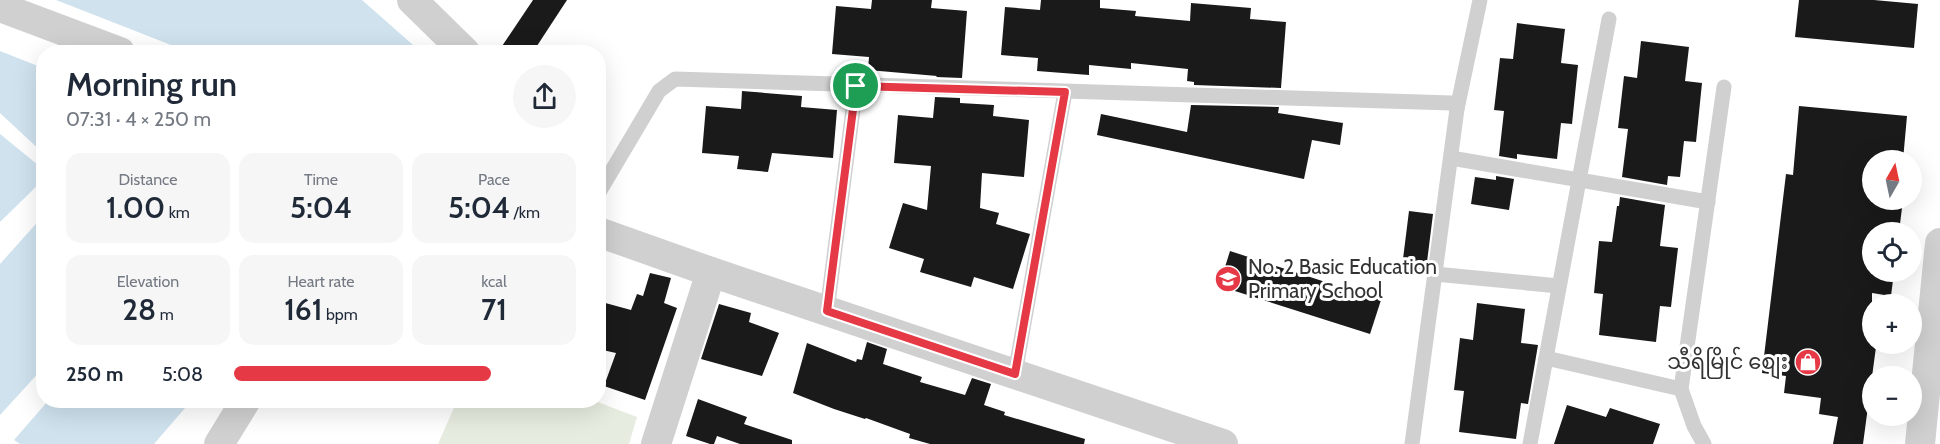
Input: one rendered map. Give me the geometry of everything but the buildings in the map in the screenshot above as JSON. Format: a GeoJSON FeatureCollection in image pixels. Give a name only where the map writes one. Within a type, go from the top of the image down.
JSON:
{"type":"FeatureCollection","features":[{"type":"Feature","properties":{"kind":"street"},"geometry":{"type":"LineString","coordinates":[[411,0],[458,45]]}},
{"type":"Feature","properties":{"kind":"street"},"geometry":{"type":"LineString","coordinates":[[0,6],[102,45]]}},
{"type":"Feature","properties":{"kind":"street"},"geometry":{"type":"LineString","coordinates":[[606,235],[1015,374],[1163,434],[1223,444]]}},
{"type":"Feature","properties":{"kind":"street"},"geometry":{"type":"LineString","coordinates":[[1920,444],[1940,243]]}},
{"type":"Feature","properties":{"kind":"street"},"geometry":{"type":"LineString","coordinates":[[662,442],[711,272]]}},
{"type":"Feature","properties":{"kind":"street"},"geometry":{"type":"LineString","coordinates":[[219,444],[241,408]]}},
{"type":"Feature","properties":{"kind":"lane"},"geometry":{"type":"LineString","coordinates":[[1412,444],[1457,109],[1480,0]]}},
{"type":"Feature","properties":{"kind":"lane"},"geometry":{"type":"LineString","coordinates":[[1530,444],[1609,19]]}},
{"type":"Feature","properties":{"kind":"lane"},"geometry":{"type":"LineString","coordinates":[[606,180],[659,91],[675,79],[1452,102],[1457,109]]}},
{"type":"Feature","properties":{"kind":"lane"},"geometry":{"type":"LineString","coordinates":[[827,311],[856,86]]}},
{"type":"Feature","properties":{"kind":"lane"},"geometry":{"type":"LineString","coordinates":[[1704,444],[1694,426],[1682,388],[1724,87]]}},
{"type":"Feature","properties":{"kind":"lane"},"geometry":{"type":"LineString","coordinates":[[1015,374],[1065,92]]}},
{"type":"Feature","properties":{"kind":"lane"},"geometry":{"type":"LineString","coordinates":[[1451,158],[1708,202]]}},
{"type":"Feature","properties":{"kind":"lane"},"geometry":{"type":"LineString","coordinates":[[1435,274],[1559,286]]}},
{"type":"Feature","properties":{"kind":"lane"},"geometry":{"type":"LineString","coordinates":[[1546,358],[1682,388]]}},
{"type":"Feature","properties":{"kind":"shaded area"},"geometry":{"type":"Polygon","coordinates":[[[606,405],[637,417],[629,444],[438,444],[454,408],[606,408],[606,405]]]}},
{"type":"Feature","properties":{"kind":"water"},"geometry":{"type":"Polygon","coordinates":[[[56,0],[362,0],[413,45],[171,45],[56,0]]]}},
{"type":"Feature","properties":{"kind":"water"},"geometry":{"type":"Polygon","coordinates":[[[0,51],[36,65],[36,146],[0,113],[0,51]]]}},
{"type":"Feature","properties":{"kind":"water"},"geometry":{"type":"Polygon","coordinates":[[[0,134],[36,163],[36,187],[0,222],[0,134]]]}},
{"type":"Feature","properties":{"kind":"water"},"geometry":{"type":"Polygon","coordinates":[[[36,224],[36,376],[0,415],[0,264],[36,224]]]}},
{"type":"Feature","properties":{"kind":"water"},"geometry":{"type":"Polygon","coordinates":[[[42,408],[185,408],[154,444],[20,444],[14,440],[42,408]]]}},
{"type":"Feature","properties":{"kind":"place","name":"No. 2 Basic Education Primary School"},"geometry":{"type":"Point","coordinates":[1228,279]}},
{"type":"Feature","properties":{"kind":"place","name":"သီရိမြိုင် စျေး"},"geometry":{"type":"Point","coordinates":[1808,362]}},
{"type":"Feature","properties":{"kind":"route"},"geometry":{"type":"LineString","coordinates":[[856,86],[1065,92],[1015,374],[827,311],[856,86]]}}]}
